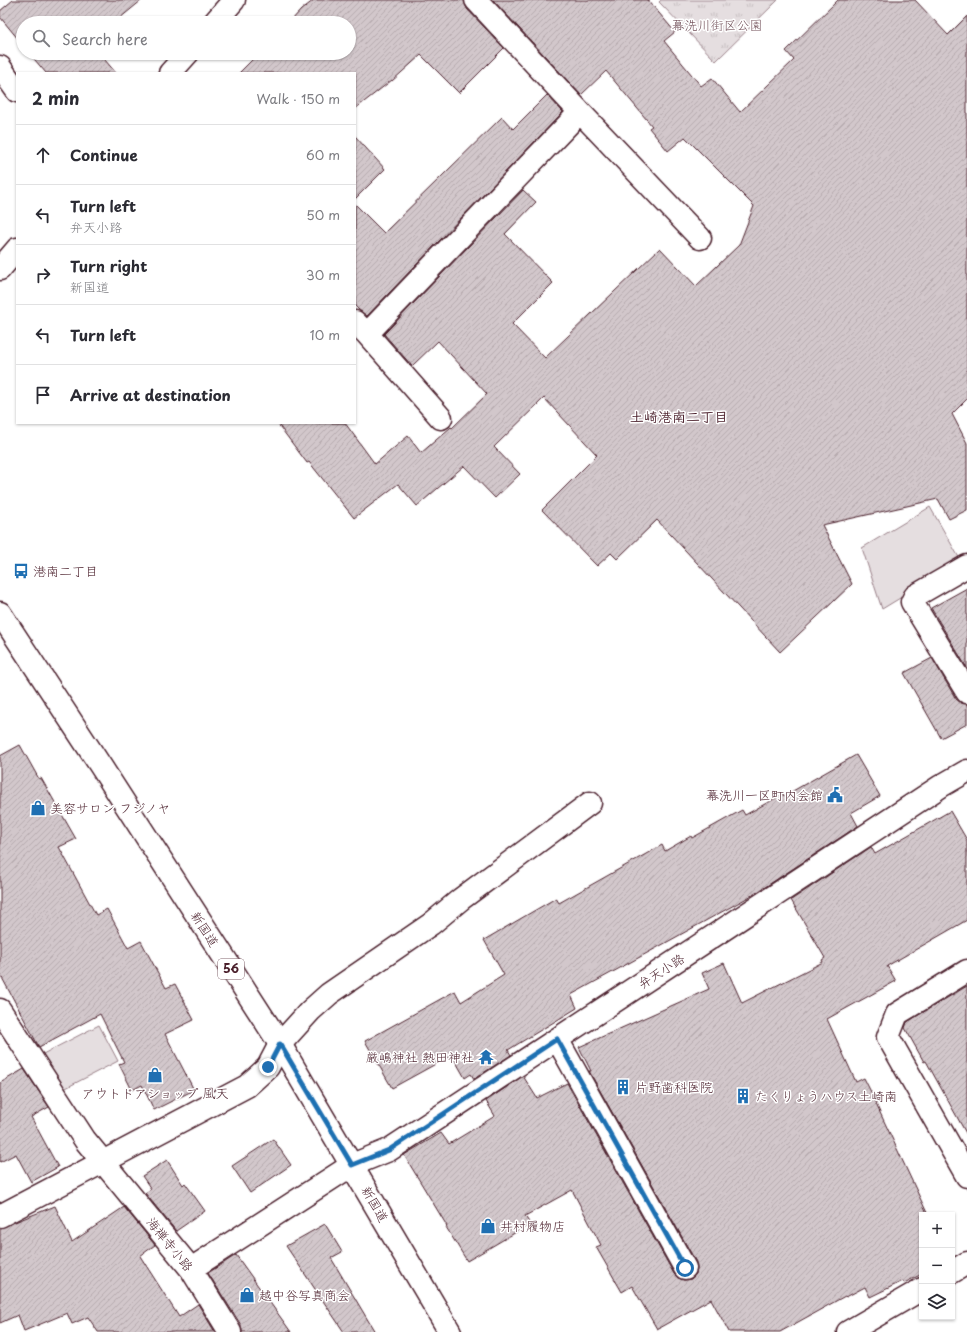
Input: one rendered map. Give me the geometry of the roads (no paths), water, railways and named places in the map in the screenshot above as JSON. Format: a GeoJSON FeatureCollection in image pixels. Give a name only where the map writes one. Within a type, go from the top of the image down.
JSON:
{"type":"FeatureCollection","features":[{"type":"Feature","properties":{"kind":"street"},"geometry":{"type":"LineString","coordinates":[[220,16],[234,0]]}},
{"type":"Feature","properties":{"kind":"street"},"geometry":{"type":"LineString","coordinates":[[476,0],[700,238]]}},
{"type":"Feature","properties":{"kind":"street"},"geometry":{"type":"LineString","coordinates":[[171,72],[182,60]]}},
{"type":"Feature","properties":{"kind":"street"},"geometry":{"type":"LineString","coordinates":[[0,67],[16,90]]}},
{"type":"Feature","properties":{"kind":"street"},"geometry":{"type":"LineString","coordinates":[[441,418],[361,328],[580,112]]}},
{"type":"Feature","properties":{"kind":"street"},"geometry":{"type":"LineString","coordinates":[[0,269],[16,250]]}},
{"type":"Feature","properties":{"kind":"street"},"geometry":{"type":"LineString","coordinates":[[967,566],[915,596],[912,602],[967,692]]}},
{"type":"Feature","properties":{"kind":"street","name":"新国道"},"geometry":{"type":"LineString","coordinates":[[0,613],[280,1044],[450,1332]]}},
{"type":"Feature","properties":{"kind":"street","name":"弁天小路"},"geometry":{"type":"LineString","coordinates":[[191,1269],[352,1165],[389,1150],[941,786],[967,771]]}},
{"type":"Feature","properties":{"kind":"street"},"geometry":{"type":"LineString","coordinates":[[0,1216],[247,1086],[268,1067],[280,1044],[310,1011],[329,994],[431,924],[467,894],[590,803]]}},
{"type":"Feature","properties":{"kind":"street"},"geometry":{"type":"LineString","coordinates":[[967,971],[897,1014],[888,1037],[967,1176]]}},
{"type":"Feature","properties":{"kind":"street","name":"海禅寺小路"},"geometry":{"type":"LineString","coordinates":[[0,1010],[85,1140],[191,1269],[230,1332]]}},
{"type":"Feature","properties":{"kind":"street"},"geometry":{"type":"LineString","coordinates":[[557,1039],[685,1268]]}},
{"type":"Feature","properties":{"kind":"street"},"geometry":{"type":"LineString","coordinates":[[955,1270],[967,1264]]}},
{"type":"Feature","properties":{"kind":"street"},"geometry":{"type":"LineString","coordinates":[[848,1332],[919,1291]]}},
{"type":"Feature","properties":{"kind":"place","name":"港南二丁目"},"geometry":{"type":"Point","coordinates":[21,571]}},
{"type":"Feature","properties":{"kind":"place","name":"幕洗川一区町内会館"},"geometry":{"type":"Point","coordinates":[835,795]}},
{"type":"Feature","properties":{"kind":"place","name":"美容サロン フジノヤ"},"geometry":{"type":"Point","coordinates":[38,808]}},
{"type":"Feature","properties":{"kind":"place","name":"厳嶋神社 熱田神社"},"geometry":{"type":"Point","coordinates":[486,1057]}},
{"type":"Feature","properties":{"kind":"place","name":"アウトドアショップ 風天"},"geometry":{"type":"Point","coordinates":[155,1075]}},
{"type":"Feature","properties":{"kind":"place","name":"片野歯科医院"},"geometry":{"type":"Point","coordinates":[623,1087]}},
{"type":"Feature","properties":{"kind":"place","name":"たくりょうハウス土崎南"},"geometry":{"type":"Point","coordinates":[743,1096]}},
{"type":"Feature","properties":{"kind":"place","name":"井村履物店"},"geometry":{"type":"Point","coordinates":[488,1226]}},
{"type":"Feature","properties":{"kind":"place","name":"越中谷写真商会"},"geometry":{"type":"Point","coordinates":[247,1295]}},
{"type":"Feature","properties":{"kind":"district","name":"土崎港南二丁目"},"geometry":{"type":"Point","coordinates":[679,417]}},
{"type":"Feature","properties":{"kind":"park label","name":"幕洗川街区公園"},"geometry":{"type":"Point","coordinates":[717,25]}}]}
